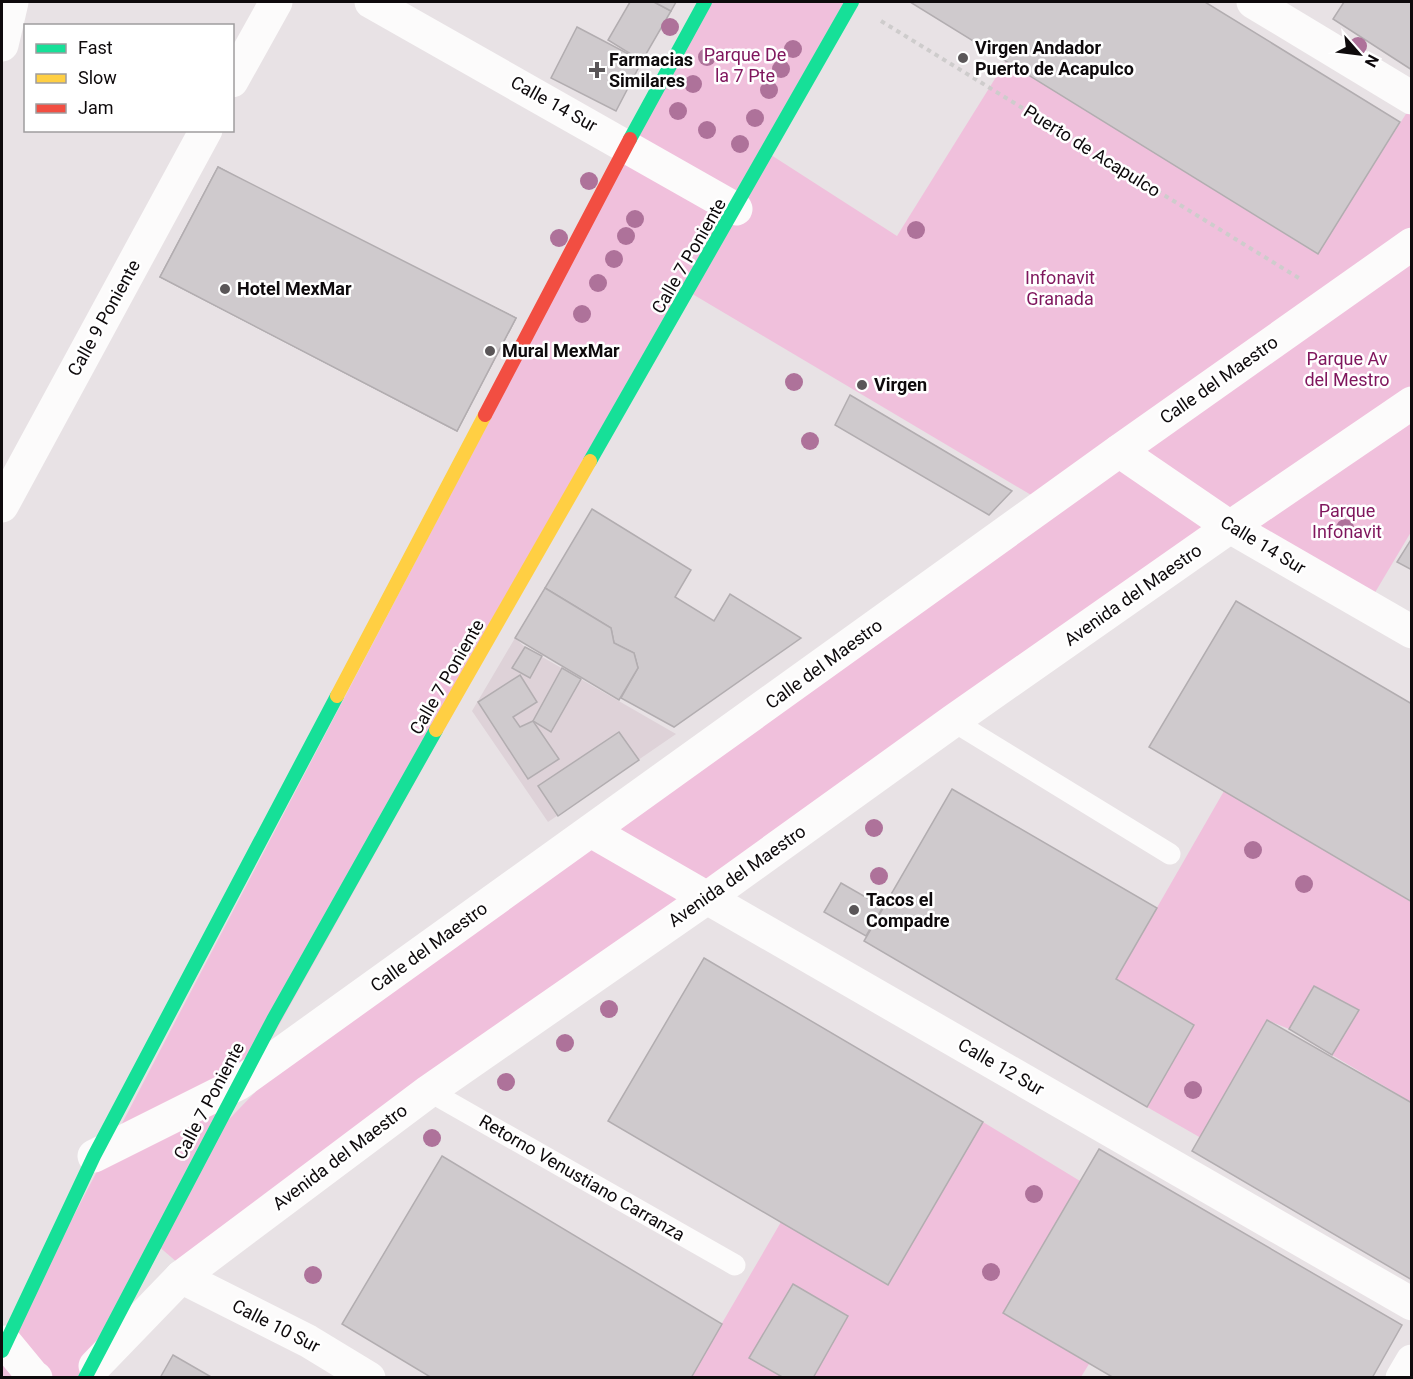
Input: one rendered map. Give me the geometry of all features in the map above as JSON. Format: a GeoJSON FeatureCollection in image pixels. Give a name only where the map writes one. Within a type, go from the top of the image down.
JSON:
{"type":"FeatureCollection","features":[{"type":"Feature","properties":{"kind":"main road"},"geometry":{"type":"LineString","coordinates":[[4,1346],[94,1155],[627,145],[705,2]]}},
{"type":"Feature","properties":{"kind":"main road","name":"Calle 7 Poniente"},"geometry":{"type":"LineString","coordinates":[[84,1377],[238,1084],[338,903],[736,209],[852,2]]}},
{"type":"Feature","properties":{"kind":"street"},"geometry":{"type":"LineString","coordinates":[[2,45],[12,2]]}},
{"type":"Feature","properties":{"kind":"street"},"geometry":{"type":"LineString","coordinates":[[234,77],[276,2]]}},
{"type":"Feature","properties":{"kind":"street","name":"Calle 14 Sur"},"geometry":{"type":"LineString","coordinates":[[370,2],[627,145],[736,209]]}},
{"type":"Feature","properties":{"kind":"street"},"geometry":{"type":"LineString","coordinates":[[1253,2],[1299,13],[1412,98]]}},
{"type":"Feature","properties":{"kind":"street","name":"Calle 9 Poniente"},"geometry":{"type":"LineString","coordinates":[[2,506],[205,132]]}},
{"type":"Feature","properties":{"kind":"street","name":"Calle del Maestro"},"geometry":{"type":"LineString","coordinates":[[94,1155],[238,1084],[1412,244]]}},
{"type":"Feature","properties":{"kind":"street","name":"Avenida del Maestro"},"geometry":{"type":"LineString","coordinates":[[84,1377],[181,1278],[429,1090],[707,898],[1230,526],[1412,403]]}},
{"type":"Feature","properties":{"kind":"street","name":"Calle 14 Sur"},"geometry":{"type":"LineString","coordinates":[[1119,452],[1230,526],[1412,632]]}},
{"type":"Feature","properties":{"kind":"street","name":"Calle 12 Sur"},"geometry":{"type":"LineString","coordinates":[[591,831],[1412,1304]]}},
{"type":"Feature","properties":{"kind":"street","name":"Calle 10 Sur"},"geometry":{"type":"LineString","coordinates":[[181,1278],[308,1341],[369,1377]]}},
{"type":"Feature","properties":{"kind":"street"},"geometry":{"type":"LineString","coordinates":[[4,1346],[36,1377]]}},
{"type":"Feature","properties":{"kind":"street"},"geometry":{"type":"LineString","coordinates":[[1402,1377],[1412,1361]]}},
{"type":"Feature","properties":{"kind":"lane"},"geometry":{"type":"LineString","coordinates":[[953,721],[1170,854]]}},
{"type":"Feature","properties":{"kind":"lane","name":"Retorno Venustiano Carranza"},"geometry":{"type":"LineString","coordinates":[[429,1090],[735,1265]]}},
{"type":"Feature","properties":{"kind":"path","name":"Puerto de Acapulco"},"geometry":{"type":"LineString","coordinates":[[852,2],[1333,299]]}},
{"type":"Feature","properties":{"kind":"shaded area"},"geometry":{"type":"Polygon","coordinates":[[[515,638],[525,647],[676,734],[548,822],[472,711],[515,638]]]}},
{"type":"Feature","properties":{"kind":"green space"},"geometry":{"type":"Polygon","coordinates":[[[708,2],[852,2],[768,153],[897,236],[1006,61],[1317,254],[1411,106],[1411,244],[1043,502],[689,292],[82,1377],[2,1377],[2,1353],[708,2]]]}},
{"type":"Feature","properties":{"kind":"green space","name":"Parque Av del Mestro"},"geometry":{"type":"Polygon","coordinates":[[[1411,246],[1411,402],[178,1263],[157,1245],[210,1139],[266,1081],[1411,246]]]}},
{"type":"Feature","properties":{"kind":"green space","name":"Parque Infonavit"},"geometry":{"type":"Polygon","coordinates":[[[1411,403],[1411,532],[1367,606],[1230,527],[1411,403]]]}},
{"type":"Feature","properties":{"kind":"green space"},"geometry":{"type":"Polygon","coordinates":[[[1224,791],[1411,902],[1411,1102],[1332,1055],[1359,1010],[1314,986],[1289,1029],[1267,1020],[1201,1138],[1147,1107],[1194,1025],[1116,979],[1224,791]]]}},
{"type":"Feature","properties":{"kind":"green space"},"geometry":{"type":"Polygon","coordinates":[[[983,1122],[1080,1181],[1004,1313],[1089,1364],[1081,1377],[690,1378],[781,1222],[888,1285],[983,1122]]]}},
{"type":"Feature","properties":{"kind":"building"},"geometry":{"type":"Polygon","coordinates":[[[630,2],[654,2],[671,11],[642,61],[608,40],[630,2]]]}},
{"type":"Feature","properties":{"kind":"building"},"geometry":{"type":"Polygon","coordinates":[[[654,2],[676,2],[671,11],[654,2]]]}},
{"type":"Feature","properties":{"kind":"building"},"geometry":{"type":"Polygon","coordinates":[[[910,2],[1205,2],[1400,122],[1318,254],[910,2]]]}},
{"type":"Feature","properties":{"kind":"building"},"geometry":{"type":"Polygon","coordinates":[[[1344,2],[1412,2],[1412,70],[1333,19],[1344,2]]]}},
{"type":"Feature","properties":{"kind":"building","name":"Farmacias Similares"},"geometry":{"type":"Polygon","coordinates":[[[577,27],[642,61],[616,111],[551,78],[577,27]]]}},
{"type":"Feature","properties":{"kind":"building","name":"Hotel MexMar"},"geometry":{"type":"Polygon","coordinates":[[[218,167],[251,185],[211,261],[441,381],[482,301],[516,318],[457,431],[160,277],[218,167]]]}},
{"type":"Feature","properties":{"kind":"building"},"geometry":{"type":"Polygon","coordinates":[[[218,167],[516,318],[457,431],[160,277],[218,167]]]}},
{"type":"Feature","properties":{"kind":"building"},"geometry":{"type":"Polygon","coordinates":[[[850,395],[1012,491],[989,515],[835,425],[850,395]]]}},
{"type":"Feature","properties":{"kind":"building"},"geometry":{"type":"Polygon","coordinates":[[[592,509],[691,570],[675,597],[714,621],[730,594],[801,638],[674,727],[621,698],[638,668],[634,653],[614,643],[611,628],[545,588],[592,509]]]}},
{"type":"Feature","properties":{"kind":"building"},"geometry":{"type":"Polygon","coordinates":[[[1412,538],[1412,570],[1397,562],[1412,538]]]}},
{"type":"Feature","properties":{"kind":"building"},"geometry":{"type":"Polygon","coordinates":[[[545,588],[611,628],[614,643],[634,653],[638,668],[619,700],[515,638],[545,588]]]}},
{"type":"Feature","properties":{"kind":"building"},"geometry":{"type":"Polygon","coordinates":[[[1236,601],[1412,704],[1412,902],[1149,747],[1236,601]]]}},
{"type":"Feature","properties":{"kind":"building"},"geometry":{"type":"Polygon","coordinates":[[[525,647],[542,656],[530,678],[512,668],[525,647]]]}},
{"type":"Feature","properties":{"kind":"building"},"geometry":{"type":"Polygon","coordinates":[[[562,668],[581,679],[551,732],[533,721],[562,668]]]}},
{"type":"Feature","properties":{"kind":"building"},"geometry":{"type":"Polygon","coordinates":[[[520,675],[537,702],[513,717],[520,727],[533,721],[559,759],[528,779],[478,702],[520,675]]]}},
{"type":"Feature","properties":{"kind":"building"},"geometry":{"type":"Polygon","coordinates":[[[619,732],[639,760],[558,816],[538,786],[619,732]]]}},
{"type":"Feature","properties":{"kind":"building"},"geometry":{"type":"Polygon","coordinates":[[[952,789],[1157,908],[1116,979],[1194,1025],[1147,1107],[864,941],[952,789]]]}},
{"type":"Feature","properties":{"kind":"building","name":"Tacos el Compadre"},"geometry":{"type":"Polygon","coordinates":[[[841,883],[883,907],[866,936],[824,912],[841,883]]]}},
{"type":"Feature","properties":{"kind":"building"},"geometry":{"type":"Polygon","coordinates":[[[704,958],[983,1122],[888,1285],[608,1121],[704,958]]]}},
{"type":"Feature","properties":{"kind":"building"},"geometry":{"type":"Polygon","coordinates":[[[1314,986],[1359,1010],[1332,1055],[1289,1029],[1314,986]]]}},
{"type":"Feature","properties":{"kind":"building"},"geometry":{"type":"Polygon","coordinates":[[[1267,1020],[1412,1103],[1412,1280],[1192,1151],[1267,1020]]]}},
{"type":"Feature","properties":{"kind":"building"},"geometry":{"type":"Polygon","coordinates":[[[1099,1149],[1402,1325],[1372,1378],[1114,1378],[1003,1313],[1099,1149]]]}},
{"type":"Feature","properties":{"kind":"building"},"geometry":{"type":"Polygon","coordinates":[[[442,1156],[722,1324],[691,1378],[432,1378],[342,1324],[442,1156]]]}},
{"type":"Feature","properties":{"kind":"building"},"geometry":{"type":"Polygon","coordinates":[[[793,1284],[848,1316],[813,1378],[784,1378],[749,1358],[793,1284]]]}},
{"type":"Feature","properties":{"kind":"building"},"geometry":{"type":"Polygon","coordinates":[[[173,1355],[213,1378],[160,1378],[173,1355]]]}},
{"type":"Feature","properties":{"kind":"traffic: fast"},"geometry":{"type":"LineString","coordinates":[[630,139],[705,2]]}},
{"type":"Feature","properties":{"kind":"traffic: fast"},"geometry":{"type":"LineString","coordinates":[[590,461],[852,2]]}},
{"type":"Feature","properties":{"kind":"traffic: fast"},"geometry":{"type":"LineString","coordinates":[[2,1351],[94,1156],[337,696]]}},
{"type":"Feature","properties":{"kind":"traffic: fast"},"geometry":{"type":"LineString","coordinates":[[85,1378],[273,1020],[436,730]]}},
{"type":"Feature","properties":{"kind":"traffic: slow"},"geometry":{"type":"LineString","coordinates":[[337,696],[485,415]]}},
{"type":"Feature","properties":{"kind":"traffic: slow"},"geometry":{"type":"LineString","coordinates":[[436,730],[590,461]]}},
{"type":"Feature","properties":{"kind":"traffic: jam"},"geometry":{"type":"LineString","coordinates":[[485,415],[630,139]]}},
{"type":"Feature","properties":{"kind":"place","name":"Virgen Andador Puerto de Acapulco"},"geometry":{"type":"Point","coordinates":[963,58]}},
{"type":"Feature","properties":{"kind":"place","name":"Farmacias Similares"},"geometry":{"type":"Point","coordinates":[597,70]}},
{"type":"Feature","properties":{"kind":"place","name":"Hotel MexMar"},"geometry":{"type":"Point","coordinates":[225,289]}},
{"type":"Feature","properties":{"kind":"place","name":"Mural MexMar"},"geometry":{"type":"Point","coordinates":[490,351]}},
{"type":"Feature","properties":{"kind":"place","name":"Virgen"},"geometry":{"type":"Point","coordinates":[862,385]}},
{"type":"Feature","properties":{"kind":"place","name":"Tacos el Compadre"},"geometry":{"type":"Point","coordinates":[854,910]}},
{"type":"Feature","properties":{"kind":"park label","name":"Parque De la 7 Pte"},"geometry":{"type":"Point","coordinates":[745,65]}},
{"type":"Feature","properties":{"kind":"park label","name":"Infonavit Granada"},"geometry":{"type":"Point","coordinates":[1060,288]}}]}
